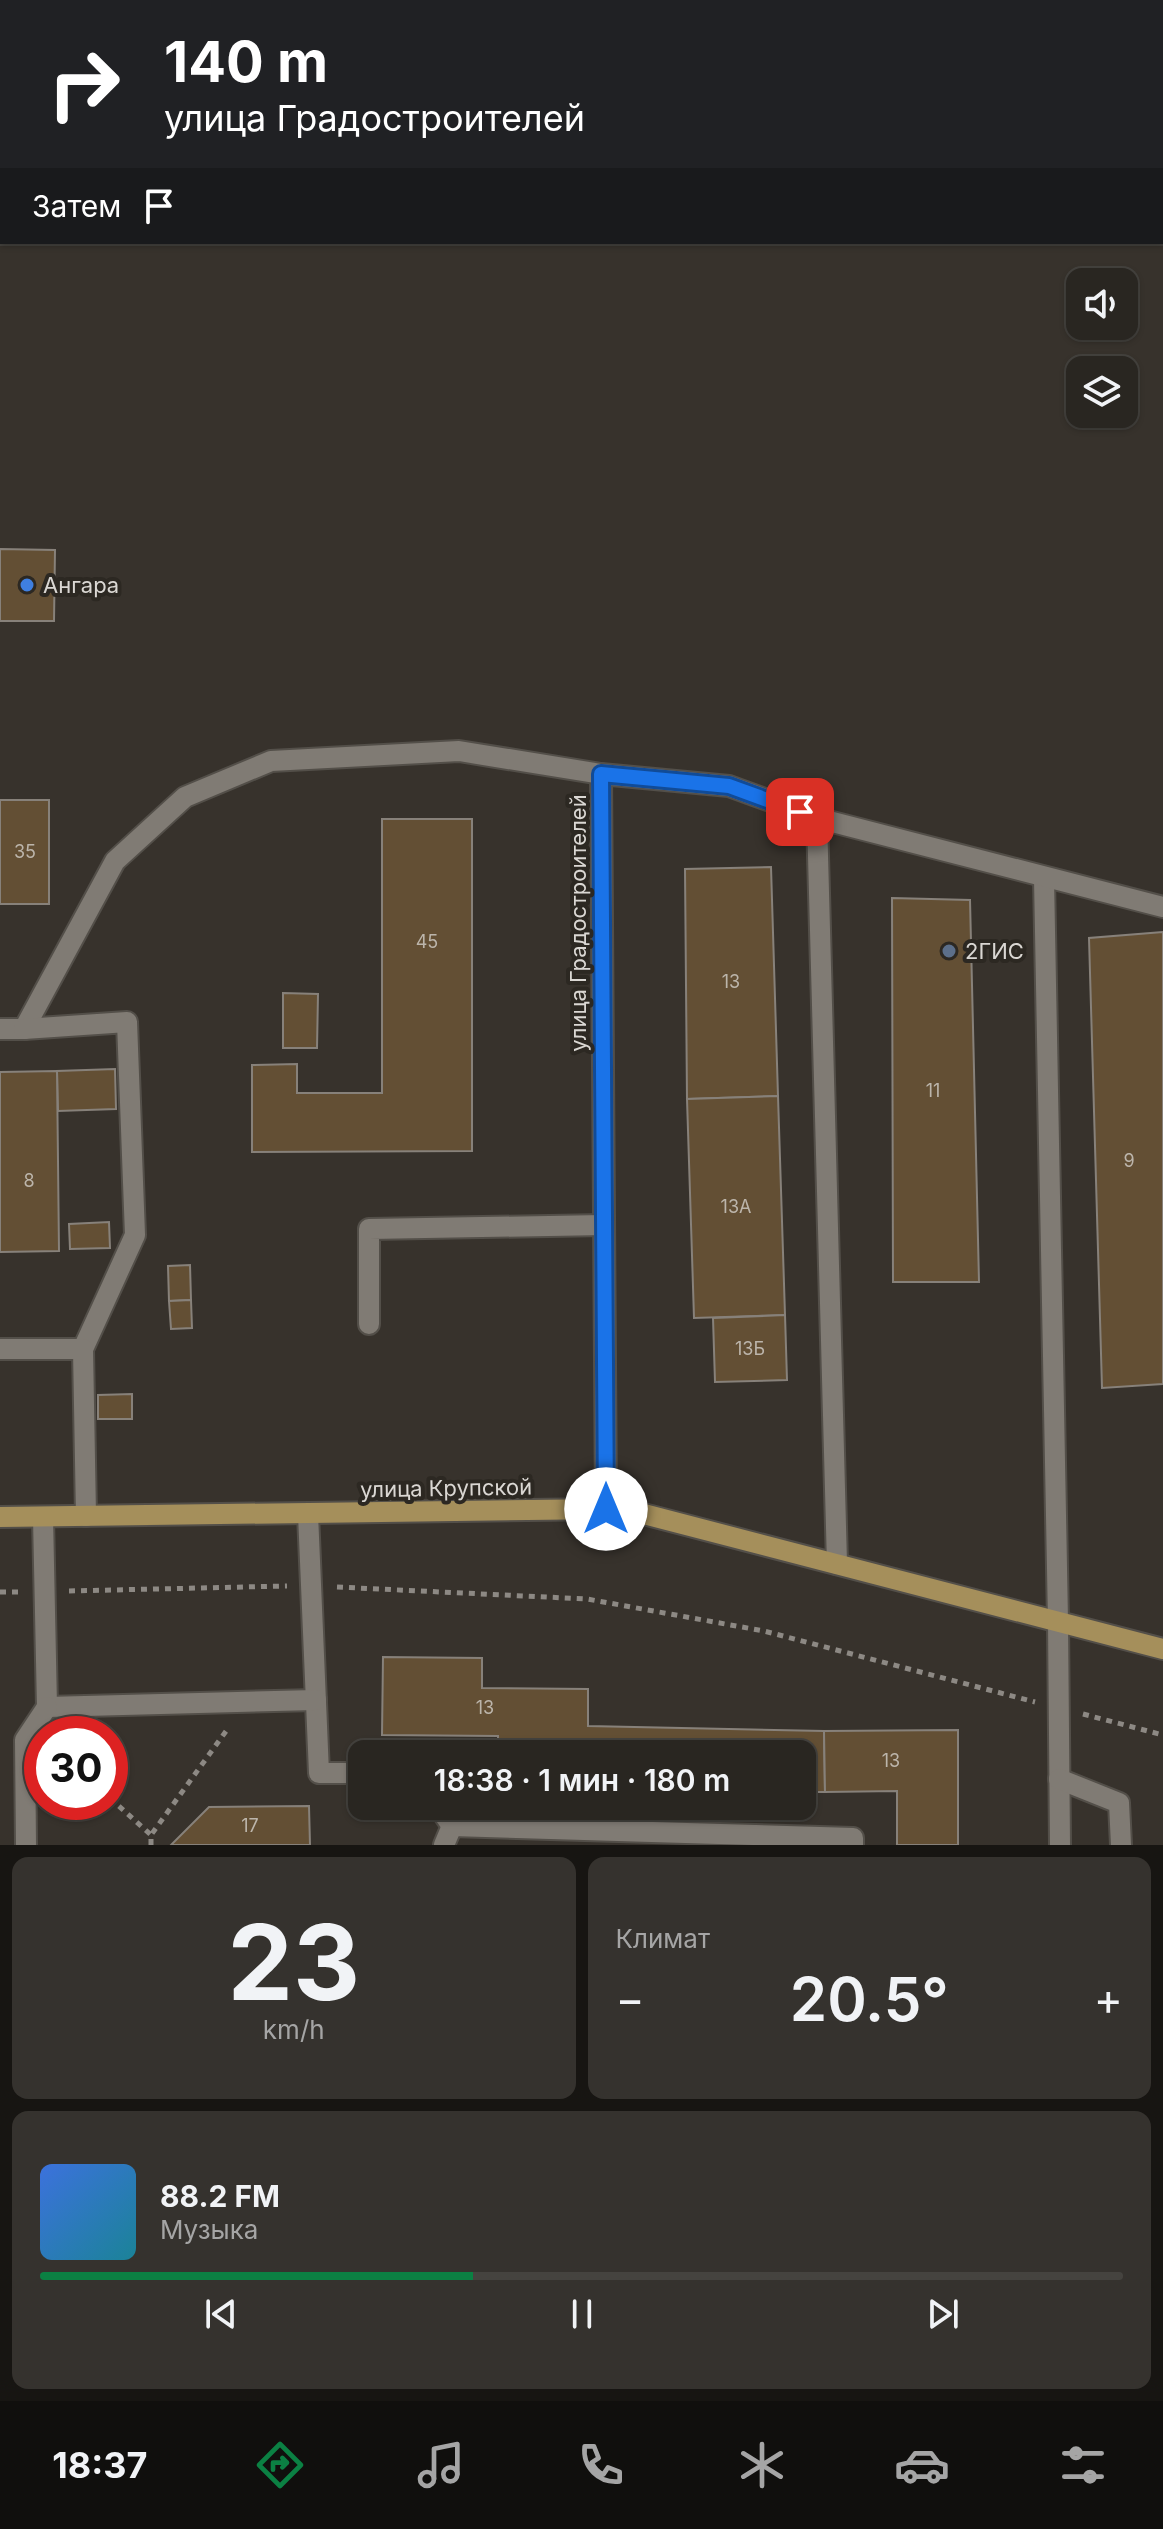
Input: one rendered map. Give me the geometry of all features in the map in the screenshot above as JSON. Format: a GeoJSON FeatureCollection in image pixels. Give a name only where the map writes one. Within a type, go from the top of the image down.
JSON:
{"type":"FeatureCollection","features":[{"type":"Feature","properties":{"kind":"main road","name":"улица Крупской"},"geometry":{"type":"LineString","coordinates":[[0,1517],[606,1509],[636,1512],[1163,1649]]}},
{"type":"Feature","properties":{"kind":"street"},"geometry":{"type":"LineString","coordinates":[[24,1029],[115,861],[185,797],[271,761],[459,751],[601,774]]}},
{"type":"Feature","properties":{"kind":"street","name":"улица Градостроителей"},"geometry":{"type":"LineString","coordinates":[[606,1509],[601,774],[729,786],[817,818],[1163,907]]}},
{"type":"Feature","properties":{"kind":"street"},"geometry":{"type":"LineString","coordinates":[[817,818],[837,1564]]}},
{"type":"Feature","properties":{"kind":"street"},"geometry":{"type":"LineString","coordinates":[[1044,878],[1060,1845]]}},
{"type":"Feature","properties":{"kind":"street"},"geometry":{"type":"LineString","coordinates":[[0,1029],[127,1022],[135,1235],[83,1349],[86,1516]]}},
{"type":"Feature","properties":{"kind":"street"},"geometry":{"type":"LineString","coordinates":[[369,1324],[369,1229],[604,1225]]}},
{"type":"Feature","properties":{"kind":"street"},"geometry":{"type":"LineString","coordinates":[[0,1349],[83,1349]]}},
{"type":"Feature","properties":{"kind":"street"},"geometry":{"type":"LineString","coordinates":[[308,1514],[319,1773],[348,1773]]}},
{"type":"Feature","properties":{"kind":"street"},"geometry":{"type":"LineString","coordinates":[[26,1845],[25,1740],[47,1707],[43,1517]]}},
{"type":"Feature","properties":{"kind":"street"},"geometry":{"type":"LineString","coordinates":[[47,1707],[316,1700]]}},
{"type":"Feature","properties":{"kind":"street"},"geometry":{"type":"LineString","coordinates":[[1059,1779],[1119,1803],[1121,1845]]}},
{"type":"Feature","properties":{"kind":"street"},"geometry":{"type":"LineString","coordinates":[[448,1835],[853,1838],[853,1845]]}},
{"type":"Feature","properties":{"kind":"path"},"geometry":{"type":"LineString","coordinates":[[0,1592],[312,1586],[587,1599],[764,1631],[1163,1735]]}},
{"type":"Feature","properties":{"kind":"path"},"geometry":{"type":"LineString","coordinates":[[151,1845],[151,1835],[248,1702]]}},
{"type":"Feature","properties":{"kind":"path"},"geometry":{"type":"LineString","coordinates":[[128,1814],[151,1835]]}},
{"type":"Feature","properties":{"kind":"building","name":"Ангара"},"geometry":{"type":"Polygon","coordinates":[[[0,549],[55,550],[54,621],[0,621],[0,549]]]}},
{"type":"Feature","properties":{"kind":"building"},"geometry":{"type":"Polygon","coordinates":[[[0,800],[49,800],[49,904],[0,904],[0,800]]]}},
{"type":"Feature","properties":{"kind":"building"},"geometry":{"type":"Polygon","coordinates":[[[382,819],[472,819],[472,1151],[252,1152],[252,1065],[297,1064],[297,1093],[382,1093],[382,819]]]}},
{"type":"Feature","properties":{"kind":"building"},"geometry":{"type":"Polygon","coordinates":[[[771,867],[778,1096],[687,1099],[685,869],[771,867]]]}},
{"type":"Feature","properties":{"kind":"building"},"geometry":{"type":"Polygon","coordinates":[[[892,898],[970,900],[979,1282],[893,1282],[892,898]]]}},
{"type":"Feature","properties":{"kind":"building"},"geometry":{"type":"Polygon","coordinates":[[[1163,932],[1163,1384],[1102,1388],[1089,938],[1163,932]]]}},
{"type":"Feature","properties":{"kind":"building"},"geometry":{"type":"Polygon","coordinates":[[[283,993],[318,994],[317,1048],[283,1048],[283,993]]]}},
{"type":"Feature","properties":{"kind":"building"},"geometry":{"type":"Polygon","coordinates":[[[115,1069],[116,1109],[58,1111],[57,1071],[115,1069]]]}},
{"type":"Feature","properties":{"kind":"building"},"geometry":{"type":"Polygon","coordinates":[[[57,1071],[59,1251],[0,1252],[0,1072],[57,1071]]]}},
{"type":"Feature","properties":{"kind":"building"},"geometry":{"type":"Polygon","coordinates":[[[778,1096],[785,1315],[694,1318],[687,1099],[778,1096]]]}},
{"type":"Feature","properties":{"kind":"building"},"geometry":{"type":"Polygon","coordinates":[[[109,1222],[110,1248],[70,1249],[69,1224],[109,1222]]]}},
{"type":"Feature","properties":{"kind":"building"},"geometry":{"type":"Polygon","coordinates":[[[190,1265],[191,1300],[169,1301],[168,1266],[190,1265]]]}},
{"type":"Feature","properties":{"kind":"building"},"geometry":{"type":"Polygon","coordinates":[[[191,1300],[192,1328],[171,1329],[169,1301],[191,1300]]]}},
{"type":"Feature","properties":{"kind":"building"},"geometry":{"type":"Polygon","coordinates":[[[785,1315],[787,1380],[715,1382],[713,1318],[785,1315]]]}},
{"type":"Feature","properties":{"kind":"building"},"geometry":{"type":"Polygon","coordinates":[[[132,1394],[132,1419],[98,1419],[98,1395],[132,1394]]]}},
{"type":"Feature","properties":{"kind":"building"},"geometry":{"type":"Polygon","coordinates":[[[383,1657],[482,1658],[482,1688],[588,1689],[588,1726],[824,1731],[825,1792],[816,1792],[816,1740],[498,1740],[498,1736],[382,1735],[383,1657]]]}},
{"type":"Feature","properties":{"kind":"building"},"geometry":{"type":"Polygon","coordinates":[[[958,1730],[958,1845],[897,1845],[897,1791],[825,1792],[824,1731],[958,1730]]]}},
{"type":"Feature","properties":{"kind":"building"},"geometry":{"type":"Polygon","coordinates":[[[309,1806],[310,1845],[171,1845],[209,1807],[309,1806]]]}},
{"type":"Feature","properties":{"kind":"place","name":"Ангара"},"geometry":{"type":"Point","coordinates":[27,585]}},
{"type":"Feature","properties":{"kind":"place","name":"2ГИС"},"geometry":{"type":"Point","coordinates":[949,951]}},
{"type":"Feature","properties":{"kind":"route"},"geometry":{"type":"LineString","coordinates":[[606,1509],[601,774],[729,786],[800,812]]}}]}
